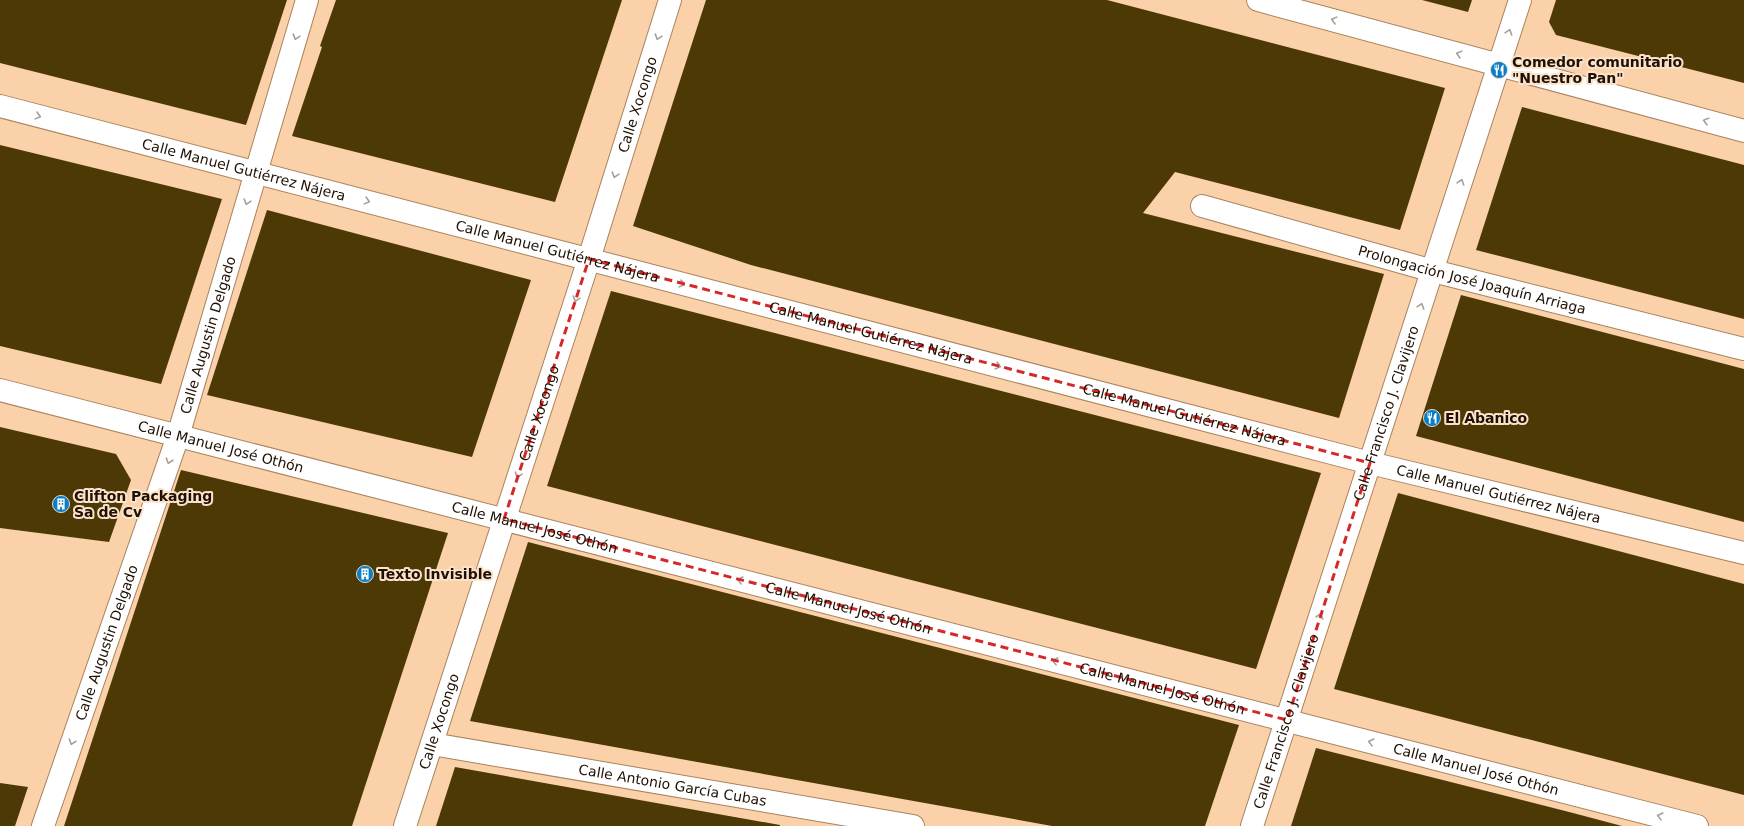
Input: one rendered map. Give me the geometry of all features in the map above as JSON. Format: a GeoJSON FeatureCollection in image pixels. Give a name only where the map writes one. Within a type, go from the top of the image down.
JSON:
{"type":"FeatureCollection","features":[{"type":"Feature","properties":{"kind":"street","name":"Calle Augustin Delgado"},"geometry":{"type":"LineString","coordinates":[[43,826],[178,436],[307,0]]}},
{"type":"Feature","properties":{"kind":"street","name":"Calle Xocongo"},"geometry":{"type":"LineString","coordinates":[[405,826],[589,259],[670,0]]}},
{"type":"Feature","properties":{"kind":"street"},"geometry":{"type":"LineString","coordinates":[[1258,0],[1744,131]]}},
{"type":"Feature","properties":{"kind":"street","name":"Calle Francisco J. Clavijero"},"geometry":{"type":"LineString","coordinates":[[1252,826],[1520,0]]}},
{"type":"Feature","properties":{"kind":"street","name":"Calle Manuel Gutiérrez Nájera"},"geometry":{"type":"LineString","coordinates":[[0,106],[1370,463],[1744,553]]}},
{"type":"Feature","properties":{"kind":"street","name":"Prolongación José Joaquín Arriaga"},"geometry":{"type":"LineString","coordinates":[[1202,206],[1433,271],[1744,349]]}},
{"type":"Feature","properties":{"kind":"street","name":"Calle Manuel José Othón"},"geometry":{"type":"LineString","coordinates":[[0,390],[1698,826]]}},
{"type":"Feature","properties":{"kind":"street","name":"Calle Antonio García Cubas"},"geometry":{"type":"LineString","coordinates":[[432,744],[913,826]]}},
{"type":"Feature","properties":{"kind":"highlighted area"},"geometry":{"type":"Polygon","coordinates":[[[589,259],[1370,463],[1287,720],[504,519],[589,259]]]}},
{"type":"Feature","properties":{"kind":"building"},"geometry":{"type":"Polygon","coordinates":[[[0,0],[287,0],[246,125],[0,63],[0,0]]]}},
{"type":"Feature","properties":{"kind":"building"},"geometry":{"type":"Polygon","coordinates":[[[336,0],[622,0],[555,202],[292,136],[336,0]]]}},
{"type":"Feature","properties":{"kind":"building"},"geometry":{"type":"Polygon","coordinates":[[[706,0],[1107,0],[1445,88],[1400,230],[1175,172],[1143,213],[1384,274],[1339,418],[751,265],[633,226],[706,0]]]}},
{"type":"Feature","properties":{"kind":"building"},"geometry":{"type":"Polygon","coordinates":[[[1422,0],[1472,0],[1468,12],[1422,0]]]}},
{"type":"Feature","properties":{"kind":"building"},"geometry":{"type":"Polygon","coordinates":[[[1556,0],[1744,0],[1744,83],[1556,35],[1549,22],[1556,0]]]}},
{"type":"Feature","properties":{"kind":"building"},"geometry":{"type":"Polygon","coordinates":[[[1522,107],[1744,165],[1744,319],[1476,250],[1522,107]]]}},
{"type":"Feature","properties":{"kind":"building"},"geometry":{"type":"Polygon","coordinates":[[[0,145],[222,199],[161,384],[0,346],[0,145]]]}},
{"type":"Feature","properties":{"kind":"building"},"geometry":{"type":"Polygon","coordinates":[[[267,210],[531,280],[472,457],[207,395],[267,210]]]}},
{"type":"Feature","properties":{"kind":"building"},"geometry":{"type":"Polygon","coordinates":[[[611,291],[1321,473],[1256,669],[547,486],[611,291]]]}},
{"type":"Feature","properties":{"kind":"building"},"geometry":{"type":"Polygon","coordinates":[[[1461,295],[1744,369],[1744,522],[1416,436],[1461,295]]]}},
{"type":"Feature","properties":{"kind":"building","name":"Clifton Packaging Sa de Cv"},"geometry":{"type":"Polygon","coordinates":[[[0,427],[116,454],[131,480],[109,542],[0,528],[0,427]]]}},
{"type":"Feature","properties":{"kind":"building"},"geometry":{"type":"Polygon","coordinates":[[[181,470],[448,533],[352,826],[64,826],[181,470]]]}},
{"type":"Feature","properties":{"kind":"building"},"geometry":{"type":"Polygon","coordinates":[[[1398,493],[1744,584],[1744,795],[1334,689],[1398,493]]]}},
{"type":"Feature","properties":{"kind":"building"},"geometry":{"type":"Polygon","coordinates":[[[528,542],[1239,725],[1205,826],[1052,826],[470,721],[528,542]]]}},
{"type":"Feature","properties":{"kind":"building"},"geometry":{"type":"Polygon","coordinates":[[[1316,748],[1573,813],[1622,826],[1291,826],[1316,748]]]}},
{"type":"Feature","properties":{"kind":"building"},"geometry":{"type":"Polygon","coordinates":[[[455,767],[780,825],[780,826],[436,826],[455,767]]]}},
{"type":"Feature","properties":{"kind":"building"},"geometry":{"type":"Polygon","coordinates":[[[0,783],[28,787],[15,826],[0,826],[0,783]]]}},
{"type":"Feature","properties":{"kind":"place","name":"Comedor comunitario \"Nuestro Pan\""},"geometry":{"type":"Point","coordinates":[1499,70]}},
{"type":"Feature","properties":{"kind":"place","name":"El Abanico"},"geometry":{"type":"Point","coordinates":[1432,418]}},
{"type":"Feature","properties":{"kind":"place","name":"Clifton Packaging Sa de Cv"},"geometry":{"type":"Point","coordinates":[61,504]}},
{"type":"Feature","properties":{"kind":"place","name":"Texto Invisible"},"geometry":{"type":"Point","coordinates":[365,574]}}]}
